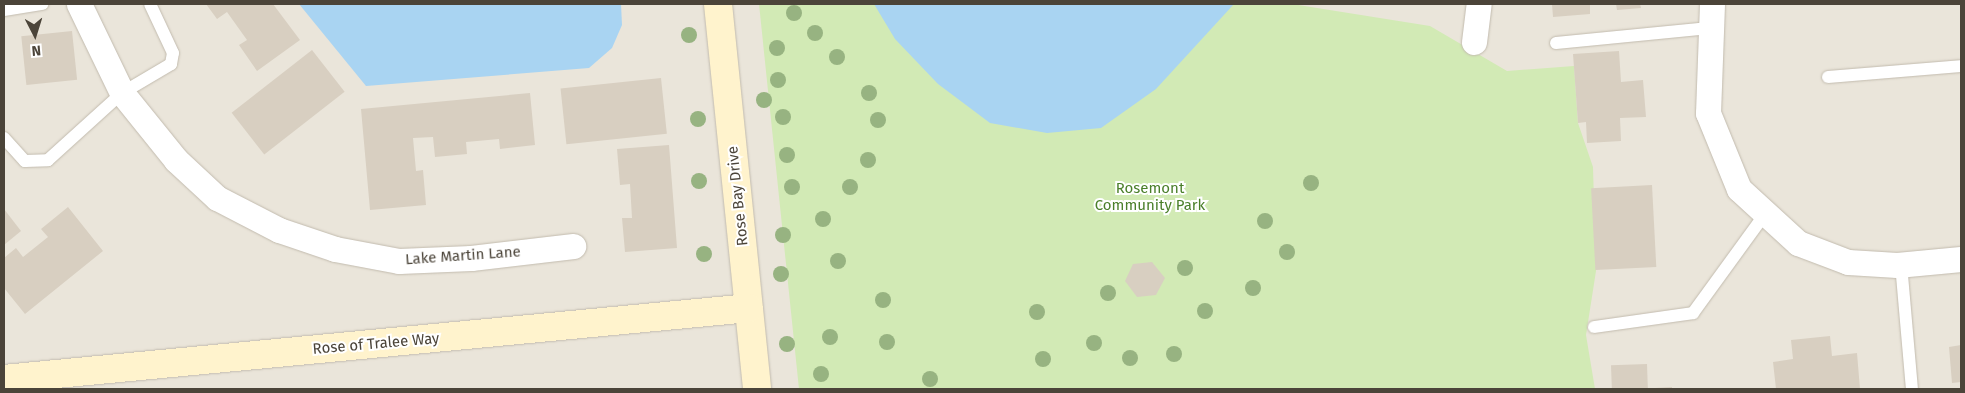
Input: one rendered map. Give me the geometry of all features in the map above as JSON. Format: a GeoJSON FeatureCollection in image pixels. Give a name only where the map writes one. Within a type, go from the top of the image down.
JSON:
{"type":"FeatureCollection","features":[{"type":"Feature","properties":{"kind":"street","name":"Lake Martin Lane"},"geometry":{"type":"LineString","coordinates":[[79,4],[122,93],[176,160],[217,198],[279,230],[335,249],[398,261],[470,258],[573,246]]}},
{"type":"Feature","properties":{"kind":"street","name":"Rose Bay Drive"},"geometry":{"type":"LineString","coordinates":[[718,4],[757,389]]}},
{"type":"Feature","properties":{"kind":"street"},"geometry":{"type":"LineString","coordinates":[[1474,42],[1479,4]]}},
{"type":"Feature","properties":{"kind":"street"},"geometry":{"type":"LineString","coordinates":[[1710,16],[1708,114],[1739,190],[1798,243],[1848,262],[1901,264],[1961,259]]}},
{"type":"Feature","properties":{"kind":"street","name":"Rose of Tralee Way"},"geometry":{"type":"LineString","coordinates":[[4,379],[749,308]]}},
{"type":"Feature","properties":{"kind":"lane"},"geometry":{"type":"LineString","coordinates":[[4,10],[43,4]]}},
{"type":"Feature","properties":{"kind":"lane"},"geometry":{"type":"LineString","coordinates":[[4,138],[25,161],[48,160],[122,93],[170,64],[173,54],[150,4]]}},
{"type":"Feature","properties":{"kind":"lane"},"geometry":{"type":"LineString","coordinates":[[1556,42],[1710,16]]}},
{"type":"Feature","properties":{"kind":"lane"},"geometry":{"type":"LineString","coordinates":[[1828,77],[1961,66]]}},
{"type":"Feature","properties":{"kind":"lane"},"geometry":{"type":"LineString","coordinates":[[1594,327],[1693,313],[1765,214]]}},
{"type":"Feature","properties":{"kind":"lane"},"geometry":{"type":"LineString","coordinates":[[1901,264],[1912,389]]}},
{"type":"Feature","properties":{"kind":"shaded area"},"geometry":{"type":"Polygon","coordinates":[[[4,4],[1961,4],[1961,389],[4,389],[4,4]]]}},
{"type":"Feature","properties":{"kind":"green space","name":"Rosemont Community Park"},"geometry":{"type":"Polygon","coordinates":[[[759,4],[1292,4],[1430,26],[1507,71],[1574,66],[1578,123],[1593,167],[1596,271],[1586,335],[1595,389],[799,389],[759,4]]]}},
{"type":"Feature","properties":{"kind":"water"},"geometry":{"type":"Polygon","coordinates":[[[299,4],[621,4],[622,25],[612,48],[589,68],[366,86],[299,4]]]}},
{"type":"Feature","properties":{"kind":"water"},"geometry":{"type":"Polygon","coordinates":[[[874,4],[1234,4],[1156,89],[1101,128],[1047,133],[990,123],[938,84],[895,39],[874,4]]]}},
{"type":"Feature","properties":{"kind":"building"},"geometry":{"type":"Polygon","coordinates":[[[206,4],[273,4],[300,40],[257,71],[239,45],[247,40],[227,12],[217,19],[206,4]]]}},
{"type":"Feature","properties":{"kind":"building"},"geometry":{"type":"Polygon","coordinates":[[[1552,4],[1590,4],[1590,14],[1553,17],[1552,4]]]}},
{"type":"Feature","properties":{"kind":"building"},"geometry":{"type":"Polygon","coordinates":[[[1616,4],[1640,4],[1641,8],[1617,10],[1616,4]]]}},
{"type":"Feature","properties":{"kind":"building"},"geometry":{"type":"Polygon","coordinates":[[[72,31],[77,80],[26,85],[21,36],[72,31]]]}},
{"type":"Feature","properties":{"kind":"building"},"geometry":{"type":"Polygon","coordinates":[[[312,50],[345,92],[264,155],[232,113],[312,50]]]}},
{"type":"Feature","properties":{"kind":"building"},"geometry":{"type":"Polygon","coordinates":[[[1619,51],[1621,82],[1643,80],[1646,117],[1620,118],[1621,141],[1587,143],[1586,122],[1578,123],[1573,54],[1619,51]]]}},
{"type":"Feature","properties":{"kind":"building"},"geometry":{"type":"Polygon","coordinates":[[[661,78],[667,134],[566,144],[561,89],[661,78]]]}},
{"type":"Feature","properties":{"kind":"building"},"geometry":{"type":"Polygon","coordinates":[[[530,93],[535,145],[500,149],[499,139],[466,142],[467,154],[435,157],[433,137],[413,138],[416,171],[423,170],[426,205],[370,210],[361,109],[530,93]]]}},
{"type":"Feature","properties":{"kind":"building"},"geometry":{"type":"Polygon","coordinates":[[[669,145],[677,248],[625,252],[622,218],[632,218],[630,184],[620,185],[617,149],[669,145]]]}},
{"type":"Feature","properties":{"kind":"building"},"geometry":{"type":"Polygon","coordinates":[[[1652,185],[1656,267],[1595,270],[1591,188],[1652,185]]]}},
{"type":"Feature","properties":{"kind":"building"},"geometry":{"type":"Polygon","coordinates":[[[68,207],[103,251],[25,314],[4,288],[4,258],[16,248],[23,257],[48,237],[41,229],[68,207]]]}},
{"type":"Feature","properties":{"kind":"building"},"geometry":{"type":"Polygon","coordinates":[[[4,209],[21,231],[4,245],[4,209]]]}},
{"type":"Feature","properties":{"kind":"building"},"geometry":{"type":"Polygon","coordinates":[[[1152,262],[1165,278],[1156,295],[1137,297],[1125,281],[1133,264],[1152,262]]]}},
{"type":"Feature","properties":{"kind":"building"},"geometry":{"type":"Polygon","coordinates":[[[1830,336],[1832,356],[1857,353],[1860,389],[1776,389],[1773,362],[1793,359],[1791,340],[1830,336]]]}},
{"type":"Feature","properties":{"kind":"building"},"geometry":{"type":"Polygon","coordinates":[[[1961,345],[1961,382],[1952,383],[1949,347],[1961,345]]]}},
{"type":"Feature","properties":{"kind":"building"},"geometry":{"type":"Polygon","coordinates":[[[1647,364],[1648,389],[1612,389],[1611,365],[1647,364]]]}},
{"type":"Feature","properties":{"kind":"building"},"geometry":{"type":"Polygon","coordinates":[[[1672,387],[1672,389],[1655,389],[1655,388],[1672,387]]]}}]}
